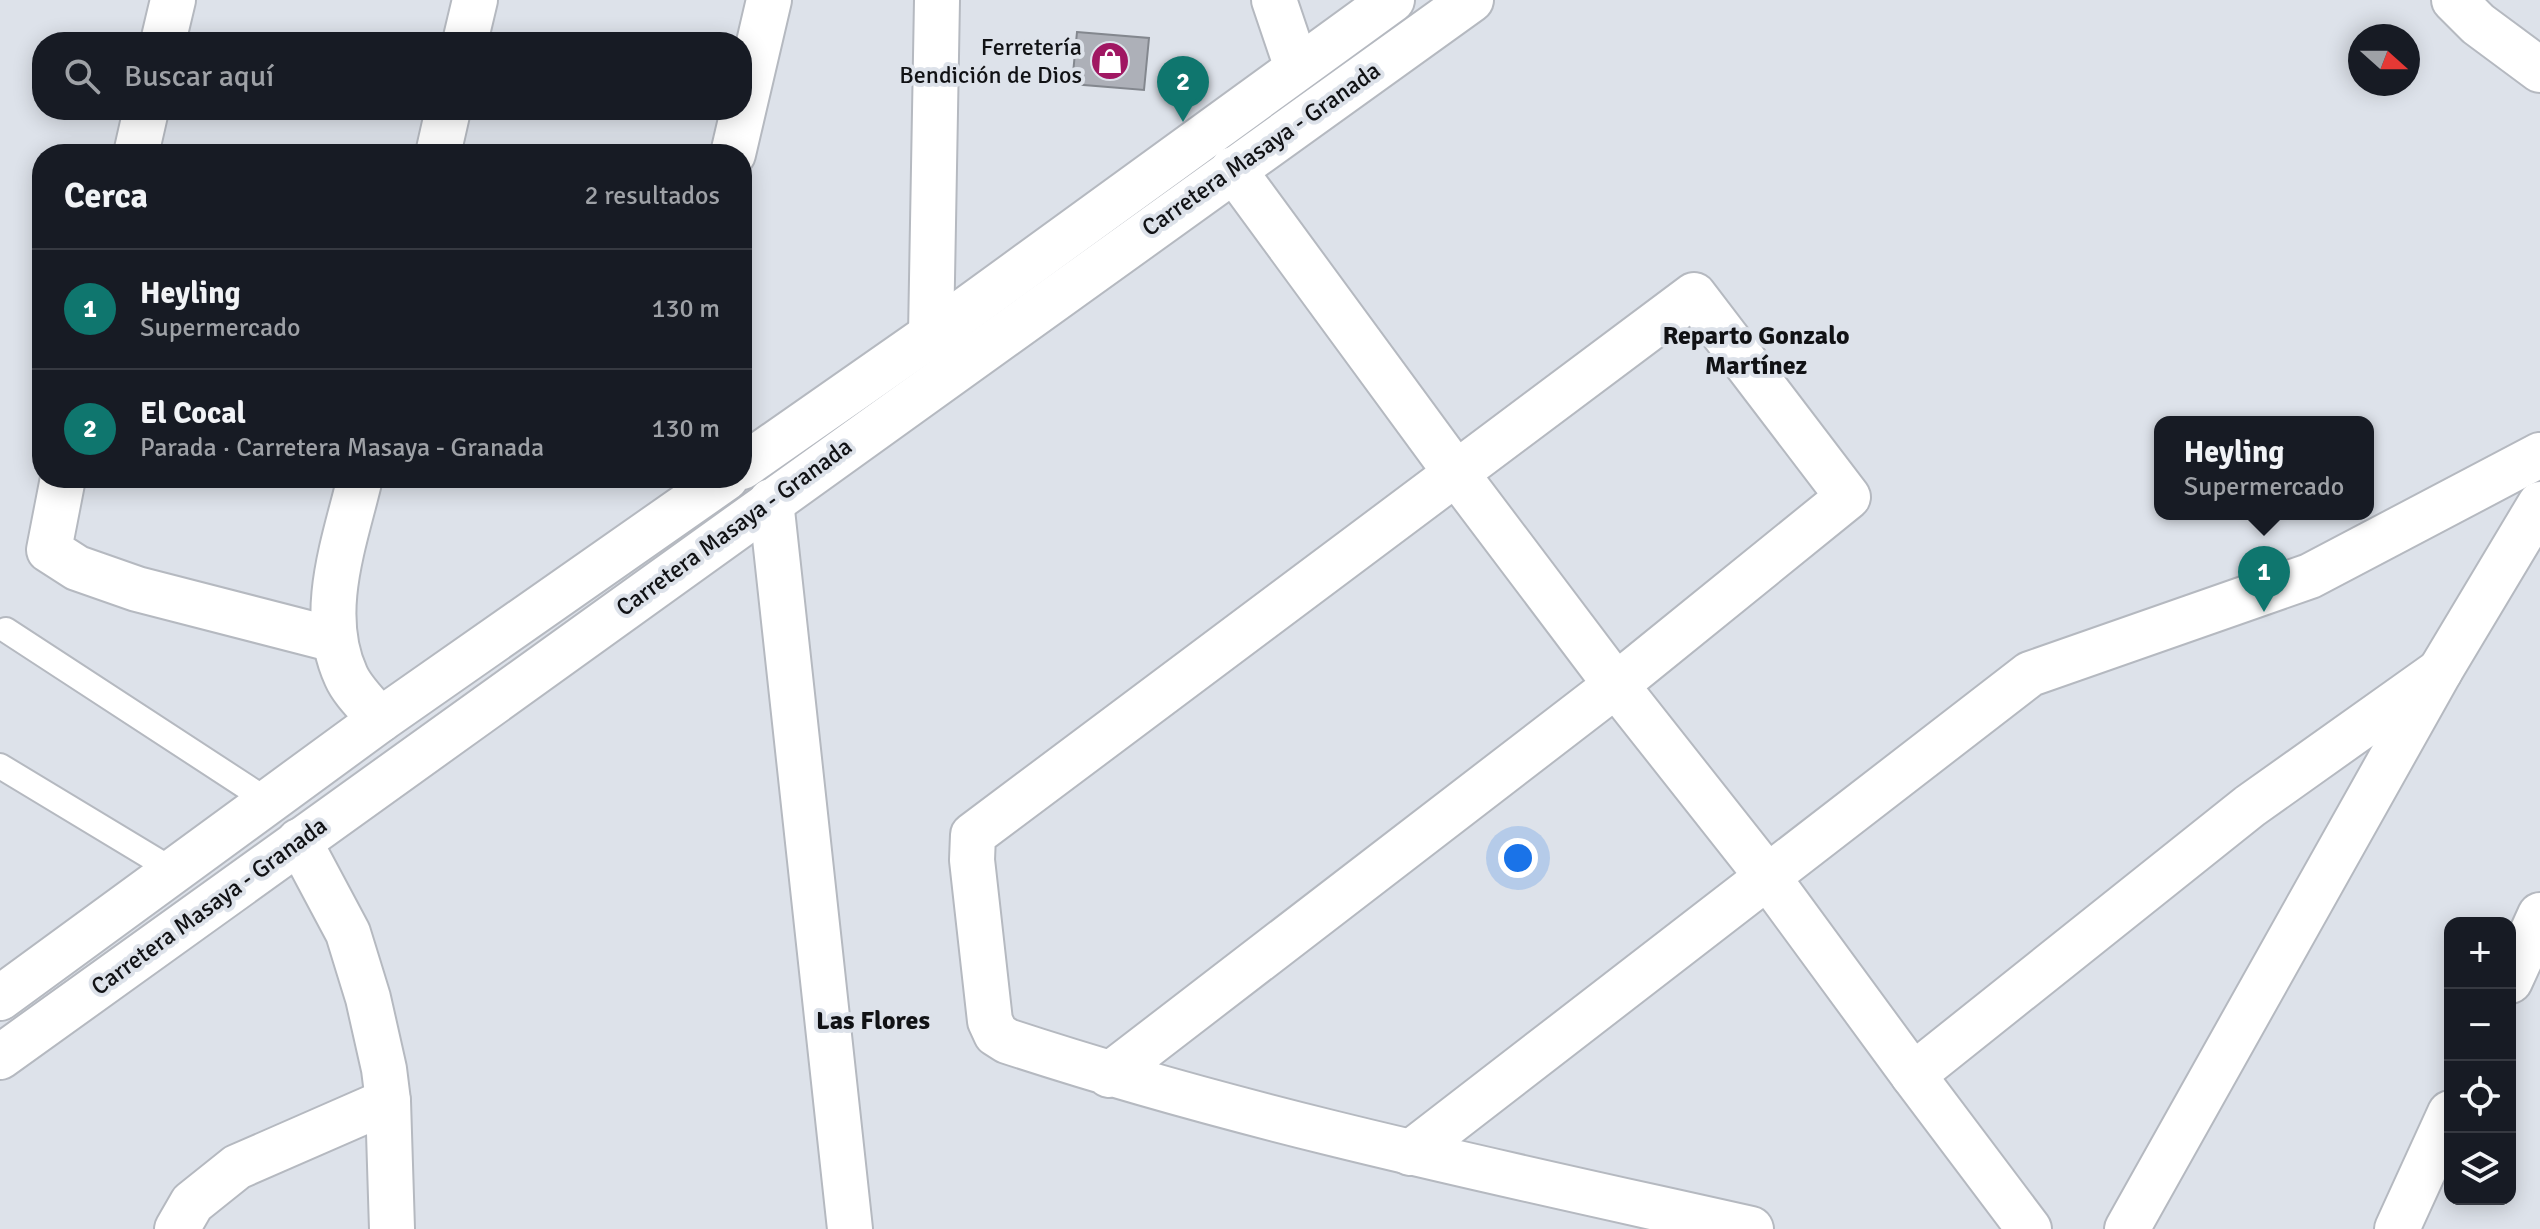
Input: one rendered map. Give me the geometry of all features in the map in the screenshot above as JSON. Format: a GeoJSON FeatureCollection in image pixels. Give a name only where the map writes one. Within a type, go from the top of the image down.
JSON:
{"type":"FeatureCollection","features":[{"type":"Feature","properties":{"kind":"main road"},"geometry":{"type":"LineString","coordinates":[[165,32],[173,0]]}},
{"type":"Feature","properties":{"kind":"main road"},"geometry":{"type":"LineString","coordinates":[[467,32],[475,0]]}},
{"type":"Feature","properties":{"kind":"main road"},"geometry":{"type":"LineString","coordinates":[[752,73],[769,0]]}},
{"type":"Feature","properties":{"kind":"main road"},"geometry":{"type":"LineString","coordinates":[[931,335],[937,0]]}},
{"type":"Feature","properties":{"kind":"main road"},"geometry":{"type":"LineString","coordinates":[[1274,0],[1297,68]]}},
{"type":"Feature","properties":{"kind":"main road","name":"Carretera Masaya - Granada"},"geometry":{"type":"LineString","coordinates":[[752,460],[931,335],[1392,0]]}},
{"type":"Feature","properties":{"kind":"main road","name":"Carretera Masaya - Granada"},"geometry":{"type":"LineString","coordinates":[[0,1057],[1471,0]]}},
{"type":"Feature","properties":{"kind":"main road"},"geometry":{"type":"LineString","coordinates":[[2454,0],[2478,24],[2540,70]]}},
{"type":"Feature","properties":{"kind":"main road"},"geometry":{"type":"LineString","coordinates":[[138,144],[144,120]]}},
{"type":"Feature","properties":{"kind":"main road"},"geometry":{"type":"LineString","coordinates":[[440,144],[446,120]]}},
{"type":"Feature","properties":{"kind":"main road"},"geometry":{"type":"LineString","coordinates":[[735,144],[741,120]]}},
{"type":"Feature","properties":{"kind":"main road"},"geometry":{"type":"LineString","coordinates":[[1233,169],[1456,473],[1616,685],[1767,876],[2029,1229]]}},
{"type":"Feature","properties":{"kind":"main road"},"geometry":{"type":"LineString","coordinates":[[1109,1075],[1616,685],[1848,497],[1694,295],[973,835],[972,860],[990,1021],[996,1034],[1007,1041],[1109,1075],[1410,1153],[1751,1229]]}},
{"type":"Feature","properties":{"kind":"main road"},"geometry":{"type":"LineString","coordinates":[[1410,1153],[2030,674],[2310,576],[2540,455]]}},
{"type":"Feature","properties":{"kind":"main road"},"geometry":{"type":"LineString","coordinates":[[61,488],[49,550],[77,568],[137,589],[335,640]]}},
{"type":"Feature","properties":{"kind":"main road"},"geometry":{"type":"LineString","coordinates":[[358,488],[333,596],[335,640],[346,678],[380,720]]}},
{"type":"Feature","properties":{"kind":"main road","name":"Carretera Masaya - Granada"},"geometry":{"type":"LineString","coordinates":[[0,998],[380,720],[712,488]]}},
{"type":"Feature","properties":{"kind":"main road"},"geometry":{"type":"LineString","coordinates":[[771,501],[850,1229]]}},
{"type":"Feature","properties":{"kind":"main road"},"geometry":{"type":"LineString","coordinates":[[2127,1229],[2440,671],[2540,504]]}},
{"type":"Feature","properties":{"kind":"main road"},"geometry":{"type":"LineString","coordinates":[[1913,1075],[2250,806],[2440,671]]}},
{"type":"Feature","properties":{"kind":"main road"},"geometry":{"type":"LineString","coordinates":[[299,841],[348,933],[368,998],[388,1101],[392,1229]]}},
{"type":"Feature","properties":{"kind":"main road"},"geometry":{"type":"LineString","coordinates":[[2516,968],[2540,915]]}},
{"type":"Feature","properties":{"kind":"main road"},"geometry":{"type":"LineString","coordinates":[[177,1229],[192,1203],[237,1167],[388,1101]]}},
{"type":"Feature","properties":{"kind":"main road"},"geometry":{"type":"LineString","coordinates":[[2397,1229],[2444,1126]]}},
{"type":"Feature","properties":{"kind":"lane"},"geometry":{"type":"LineString","coordinates":[[6,630],[268,801]]}},
{"type":"Feature","properties":{"kind":"lane"},"geometry":{"type":"LineString","coordinates":[[0,766],[174,871]]}},
{"type":"Feature","properties":{"kind":"building","name":"Ferretería Bendición de Dios"},"geometry":{"type":"Polygon","coordinates":[[[1077,32],[1149,38],[1144,90],[1072,84],[1077,32]]]}},
{"type":"Feature","properties":{"kind":"place","name":"Ferretería Bendición de Dios"},"geometry":{"type":"Point","coordinates":[1110,61]}},
{"type":"Feature","properties":{"kind":"place","name":"El Cocal"},"geometry":{"type":"Point","coordinates":[1183,122]}},
{"type":"Feature","properties":{"kind":"place","name":"Heyling"},"geometry":{"type":"Point","coordinates":[2264,612]}},
{"type":"Feature","properties":{"kind":"district","name":"Reparto Gonzalo Martínez"},"geometry":{"type":"Point","coordinates":[1756,351]}},
{"type":"Feature","properties":{"kind":"district","name":"Las Flores"},"geometry":{"type":"Point","coordinates":[873,1021]}}]}
